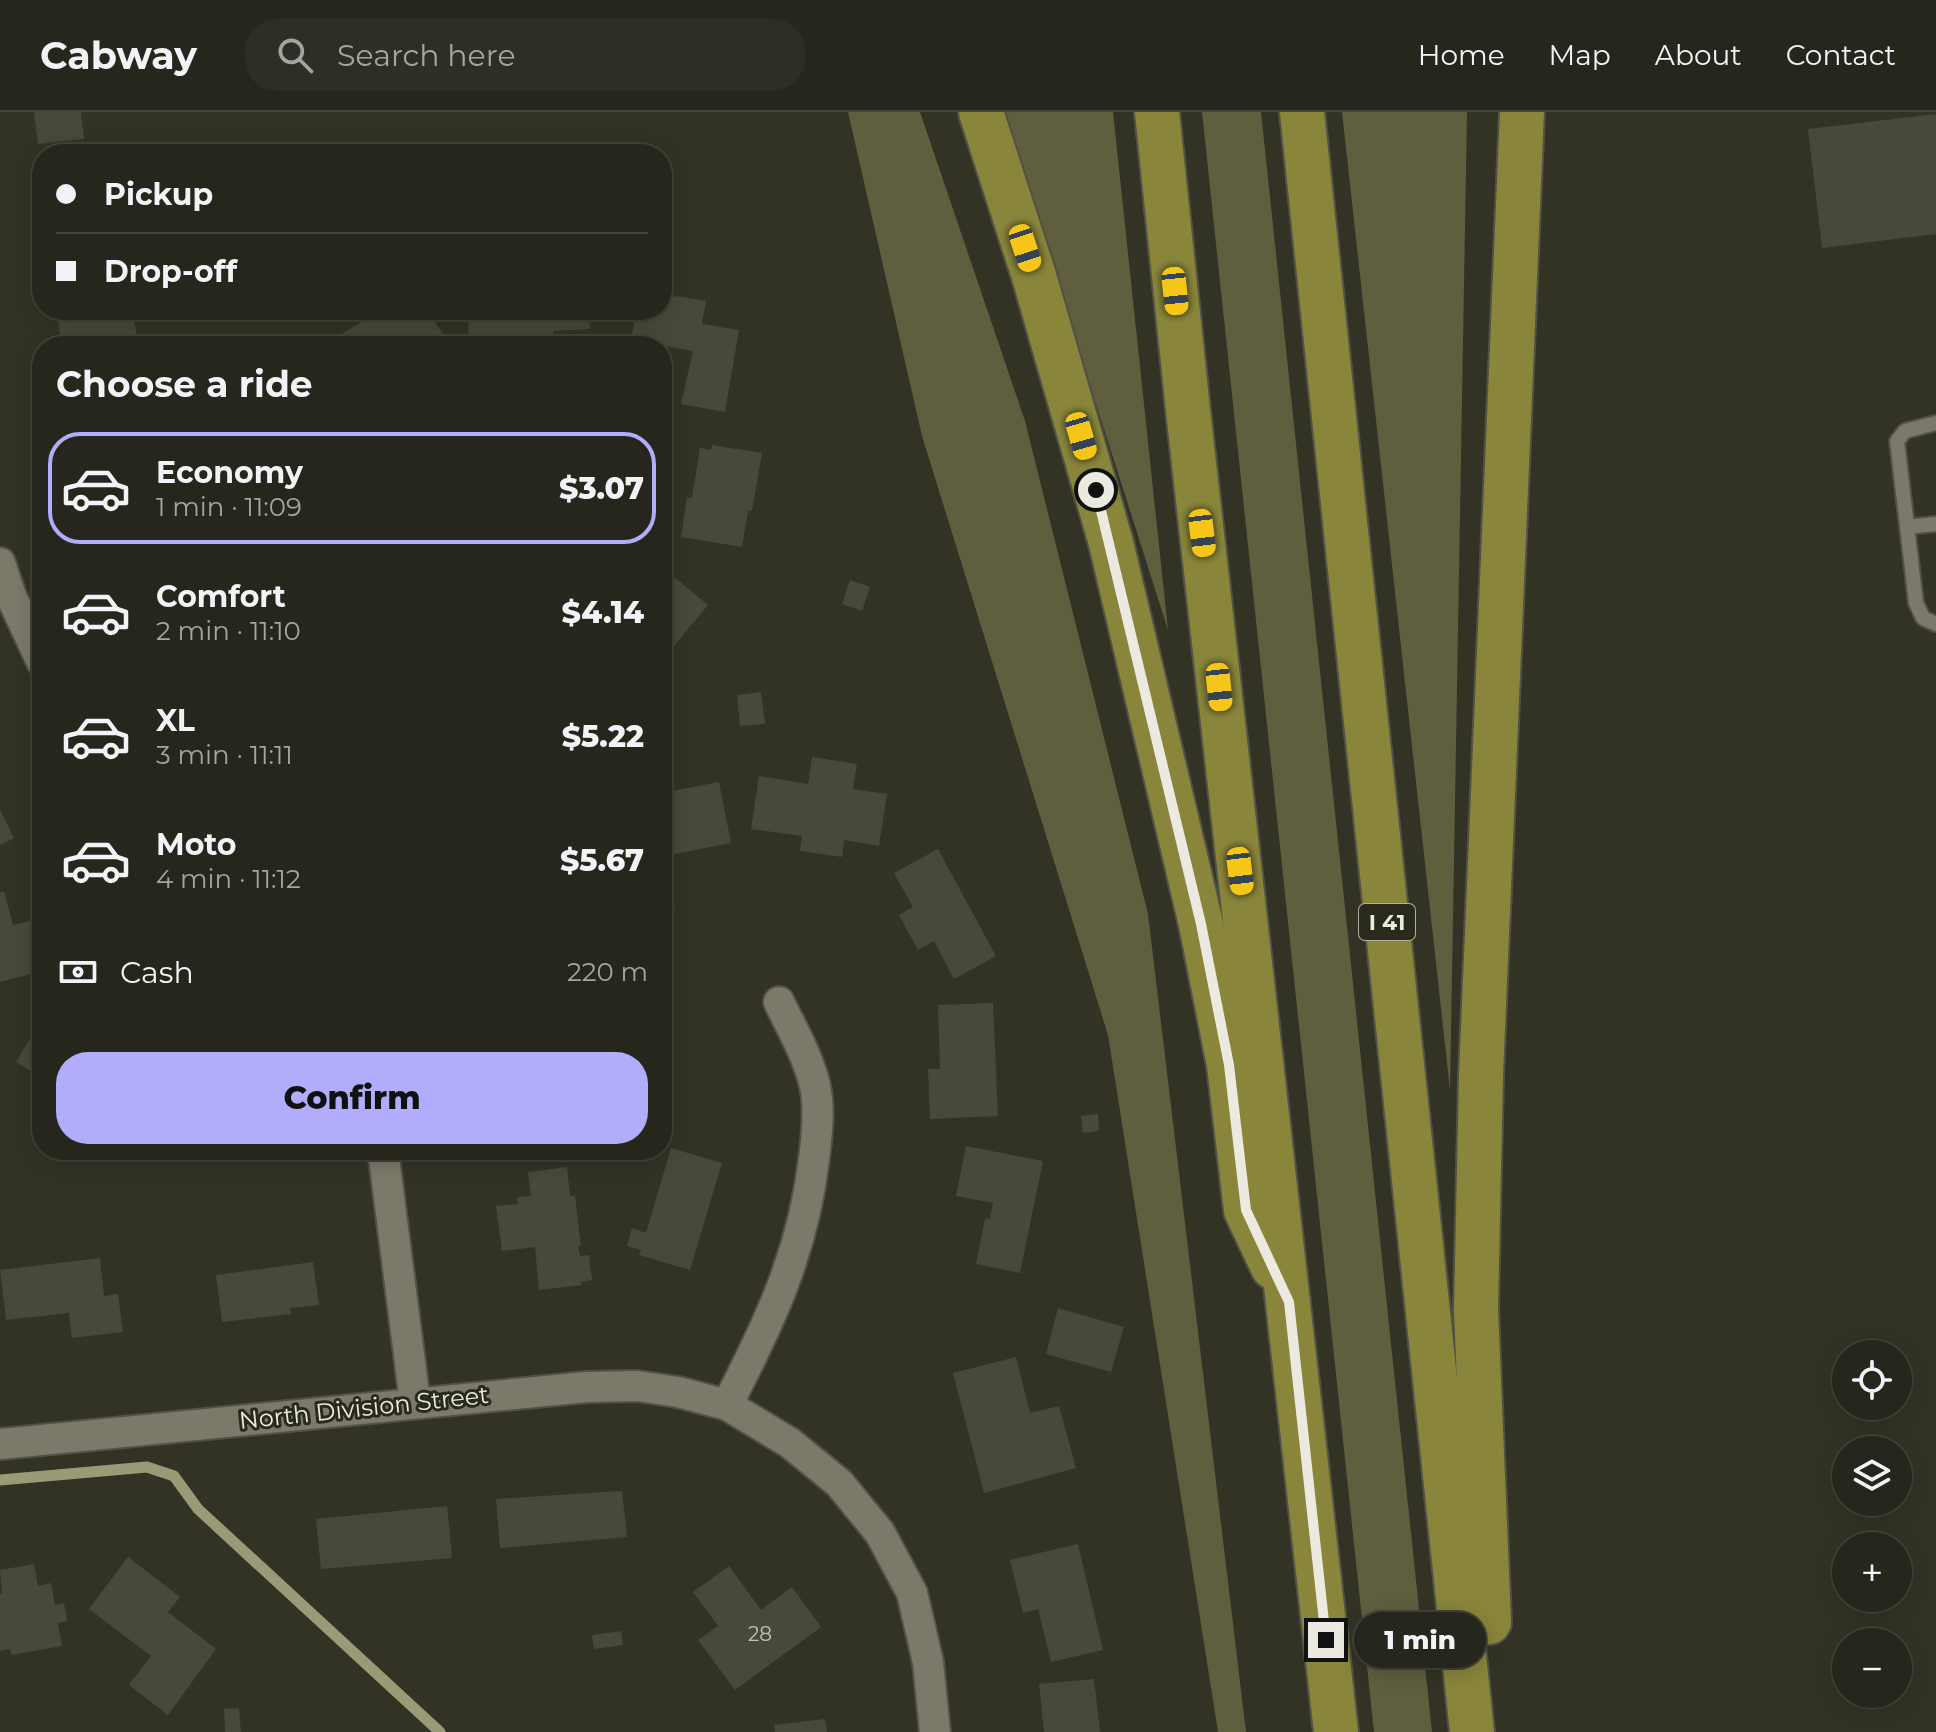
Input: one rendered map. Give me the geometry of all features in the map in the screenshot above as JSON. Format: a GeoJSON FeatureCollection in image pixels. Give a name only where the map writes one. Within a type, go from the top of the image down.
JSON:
{"type":"FeatureCollection","features":[{"type":"Feature","properties":{"kind":"highway"},"geometry":{"type":"LineString","coordinates":[[981,112],[1038,290],[1118,574],[1201,924],[1229,1065],[1246,1210],[1289,1302]]}},
{"type":"Feature","properties":{"kind":"highway"},"geometry":{"type":"LineString","coordinates":[[1157,112],[1336,1732]]}},
{"type":"Feature","properties":{"kind":"highway","name":"I 41"},"geometry":{"type":"LineString","coordinates":[[1302,112],[1472,1732]]}},
{"type":"Feature","properties":{"kind":"highway"},"geometry":{"type":"LineString","coordinates":[[1485,1732],[1492,1660],[1485,1580],[1476,1310],[1478,1184],[1522,112]]}},
{"type":"Feature","properties":{"kind":"street"},"geometry":{"type":"LineString","coordinates":[[0,563],[32,641]]}},
{"type":"Feature","properties":{"kind":"street"},"geometry":{"type":"LineString","coordinates":[[727,1405],[768,1325],[796,1252],[809,1200],[817,1139],[816,1088],[806,1057],[779,1002]]}},
{"type":"Feature","properties":{"kind":"street"},"geometry":{"type":"LineString","coordinates":[[384,1160],[415,1402]]}},
{"type":"Feature","properties":{"kind":"street","name":"North Division Street"},"geometry":{"type":"LineString","coordinates":[[0,1444],[587,1387],[637,1386],[678,1392],[727,1405],[790,1443],[839,1483],[880,1533],[912,1593],[928,1662],[935,1732]]}},
{"type":"Feature","properties":{"kind":"lane"},"geometry":{"type":"LineString","coordinates":[[1936,423],[1905,431],[1897,441],[1916,603],[1923,618],[1936,624]]}},
{"type":"Feature","properties":{"kind":"lane"},"geometry":{"type":"LineString","coordinates":[[1907,527],[1936,524]]}},
{"type":"Feature","properties":{"kind":"shaded area"},"geometry":{"type":"Polygon","coordinates":[[[848,112],[920,112],[1025,421],[1148,914],[1246,1732],[1218,1732],[1108,1035],[922,436],[848,112]]]}},
{"type":"Feature","properties":{"kind":"shaded area"},"geometry":{"type":"Polygon","coordinates":[[[1003,112],[1113,112],[1168,630],[1003,112]]]}},
{"type":"Feature","properties":{"kind":"shaded area"},"geometry":{"type":"Polygon","coordinates":[[[1202,112],[1261,112],[1432,1732],[1374,1732],[1202,112]]]}},
{"type":"Feature","properties":{"kind":"shaded area"},"geometry":{"type":"Polygon","coordinates":[[[1342,112],[1467,112],[1450,1090],[1342,112]]]}},
{"type":"Feature","properties":{"kind":"building"},"geometry":{"type":"Polygon","coordinates":[[[34,112],[81,112],[84,139],[38,144],[34,112]]]}},
{"type":"Feature","properties":{"kind":"building"},"geometry":{"type":"Polygon","coordinates":[[[1936,114],[1936,234],[1822,248],[1808,129],[1936,114]]]}},
{"type":"Feature","properties":{"kind":"building"},"geometry":{"type":"Polygon","coordinates":[[[672,296],[706,301],[702,324],[739,330],[725,412],[681,404],[693,351],[672,347],[672,336],[632,336],[634,320],[672,320],[672,296]]]}},
{"type":"Feature","properties":{"kind":"building"},"geometry":{"type":"Polygon","coordinates":[[[58,320],[134,320],[137,336],[60,336],[58,320]]]}},
{"type":"Feature","properties":{"kind":"building"},"geometry":{"type":"Polygon","coordinates":[[[365,320],[434,320],[444,336],[338,336],[365,320]]]}},
{"type":"Feature","properties":{"kind":"building"},"geometry":{"type":"Polygon","coordinates":[[[468,320],[590,320],[590,329],[553,331],[553,336],[469,336],[468,320]]]}},
{"type":"Feature","properties":{"kind":"building"},"geometry":{"type":"Polygon","coordinates":[[[712,445],[762,453],[742,547],[681,537],[687,497],[692,498],[700,448],[711,450],[712,445]]]}},
{"type":"Feature","properties":{"kind":"building"},"geometry":{"type":"Polygon","coordinates":[[[672,577],[708,605],[673,647],[672,646],[672,577]]]}},
{"type":"Feature","properties":{"kind":"building"},"geometry":{"type":"Polygon","coordinates":[[[850,580],[870,587],[862,611],[842,604],[850,580]]]}},
{"type":"Feature","properties":{"kind":"building"},"geometry":{"type":"Polygon","coordinates":[[[761,692],[765,724],[740,726],[737,695],[761,692]]]}},
{"type":"Feature","properties":{"kind":"building"},"geometry":{"type":"Polygon","coordinates":[[[812,757],[857,764],[853,789],[887,794],[879,846],[844,840],[842,857],[800,851],[802,836],[751,829],[759,776],[808,784],[812,757]]]}},
{"type":"Feature","properties":{"kind":"building"},"geometry":{"type":"Polygon","coordinates":[[[719,782],[731,843],[672,855],[672,791],[719,782]]]}},
{"type":"Feature","properties":{"kind":"building"},"geometry":{"type":"Polygon","coordinates":[[[0,810],[14,838],[0,845],[0,810]]]}},
{"type":"Feature","properties":{"kind":"building"},"geometry":{"type":"Polygon","coordinates":[[[938,849],[996,956],[954,979],[934,941],[918,950],[899,915],[913,907],[894,873],[938,849]]]}},
{"type":"Feature","properties":{"kind":"building"},"geometry":{"type":"Polygon","coordinates":[[[4,891],[13,925],[32,920],[32,974],[0,982],[0,892],[4,891]]]}},
{"type":"Feature","properties":{"kind":"building"},"geometry":{"type":"Polygon","coordinates":[[[993,1003],[998,1116],[930,1119],[928,1069],[940,1069],[938,1005],[993,1003]]]}},
{"type":"Feature","properties":{"kind":"building"},"geometry":{"type":"Polygon","coordinates":[[[32,1036],[32,1072],[16,1062],[32,1036]]]}},
{"type":"Feature","properties":{"kind":"building"},"geometry":{"type":"Polygon","coordinates":[[[1098,1114],[1099,1131],[1083,1133],[1081,1116],[1098,1114]]]}},
{"type":"Feature","properties":{"kind":"building"},"geometry":{"type":"Polygon","coordinates":[[[966,1146],[1043,1161],[1020,1273],[976,1264],[985,1218],[990,1219],[993,1203],[956,1196],[966,1146]]]}},
{"type":"Feature","properties":{"kind":"building"},"geometry":{"type":"Polygon","coordinates":[[[672,1148],[722,1163],[690,1270],[639,1255],[641,1250],[627,1246],[632,1228],[646,1233],[667,1160],[672,1160],[672,1148]]]}},
{"type":"Feature","properties":{"kind":"building"},"geometry":{"type":"Polygon","coordinates":[[[567,1167],[570,1196],[575,1196],[580,1256],[589,1255],[592,1280],[581,1282],[582,1285],[539,1290],[535,1247],[502,1251],[496,1206],[518,1204],[517,1197],[531,1196],[528,1172],[567,1167]]]}},
{"type":"Feature","properties":{"kind":"building"},"geometry":{"type":"Polygon","coordinates":[[[100,1258],[104,1296],[118,1294],[123,1332],[72,1338],[69,1313],[6,1320],[0,1270],[100,1258]]]}},
{"type":"Feature","properties":{"kind":"building"},"geometry":{"type":"Polygon","coordinates":[[[313,1262],[319,1305],[290,1308],[291,1314],[222,1322],[216,1275],[313,1262]]]}},
{"type":"Feature","properties":{"kind":"building"},"geometry":{"type":"Polygon","coordinates":[[[1058,1308],[1124,1327],[1111,1372],[1046,1354],[1058,1308]]]}},
{"type":"Feature","properties":{"kind":"building"},"geometry":{"type":"Polygon","coordinates":[[[1016,1357],[1030,1413],[1059,1406],[1076,1468],[984,1493],[953,1373],[1016,1357]]]}},
{"type":"Feature","properties":{"kind":"building"},"geometry":{"type":"Polygon","coordinates":[[[622,1491],[627,1537],[500,1548],[496,1499],[622,1491]]]}},
{"type":"Feature","properties":{"kind":"building"},"geometry":{"type":"Polygon","coordinates":[[[447,1506],[452,1558],[321,1569],[316,1519],[447,1506]]]}},
{"type":"Feature","properties":{"kind":"building"},"geometry":{"type":"Polygon","coordinates":[[[1078,1544],[1103,1650],[1051,1662],[1038,1609],[1023,1613],[1010,1560],[1078,1544]]]}},
{"type":"Feature","properties":{"kind":"building"},"geometry":{"type":"Polygon","coordinates":[[[128,1557],[180,1597],[168,1612],[216,1649],[168,1715],[129,1685],[151,1656],[89,1609],[128,1557]]]}},
{"type":"Feature","properties":{"kind":"building"},"geometry":{"type":"Polygon","coordinates":[[[34,1564],[38,1586],[51,1583],[55,1605],[64,1603],[67,1621],[58,1623],[62,1646],[12,1655],[10,1649],[0,1651],[0,1570],[34,1564]]]}},
{"type":"Feature","properties":{"kind":"building"},"geometry":{"type":"Polygon","coordinates":[[[729,1566],[761,1610],[792,1587],[821,1627],[735,1690],[698,1640],[718,1626],[693,1592],[729,1566]]]}},
{"type":"Feature","properties":{"kind":"building"},"geometry":{"type":"Polygon","coordinates":[[[621,1631],[623,1645],[594,1649],[592,1635],[621,1631]]]}},
{"type":"Feature","properties":{"kind":"building"},"geometry":{"type":"Polygon","coordinates":[[[1094,1679],[1100,1732],[1044,1732],[1039,1684],[1094,1679]]]}},
{"type":"Feature","properties":{"kind":"building"},"geometry":{"type":"Polygon","coordinates":[[[239,1708],[241,1732],[225,1732],[224,1709],[239,1708]]]}},
{"type":"Feature","properties":{"kind":"building"},"geometry":{"type":"Polygon","coordinates":[[[825,1719],[827,1732],[775,1732],[774,1725],[825,1719]]]}},
{"type":"Feature","properties":{"kind":"waterway"},"geometry":{"type":"LineString","coordinates":[[0,1480],[147,1467],[174,1476],[198,1509],[440,1732]]}},
{"type":"Feature","properties":{"kind":"route"},"geometry":{"type":"LineString","coordinates":[[1096,490],[1201,924],[1229,1065],[1246,1210],[1289,1302],[1326,1640]]}}]}
